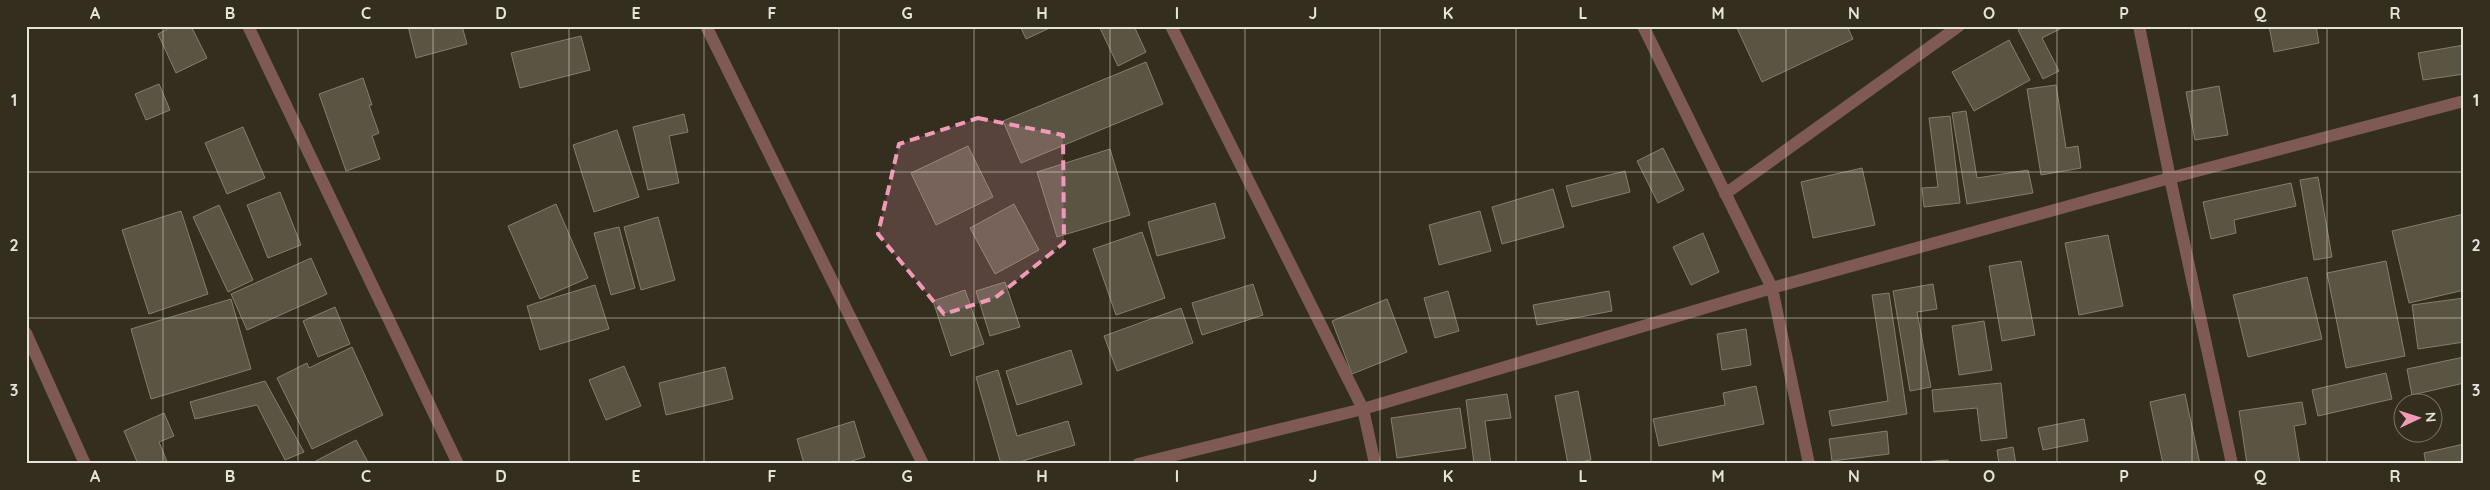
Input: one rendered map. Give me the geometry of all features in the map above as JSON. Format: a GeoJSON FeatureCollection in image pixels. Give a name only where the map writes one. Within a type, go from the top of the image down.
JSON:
{"type":"FeatureCollection","features":[{"type":"Feature","properties":{"kind":"street"},"geometry":{"type":"LineString","coordinates":[[248,26],[458,464]]}},
{"type":"Feature","properties":{"kind":"street"},"geometry":{"type":"LineString","coordinates":[[706,26],[923,464]]}},
{"type":"Feature","properties":{"kind":"street"},"geometry":{"type":"LineString","coordinates":[[1171,26],[1363,409],[1375,464]]}},
{"type":"Feature","properties":{"kind":"street"},"geometry":{"type":"LineString","coordinates":[[1643,26],[1772,288],[1809,464]]}},
{"type":"Feature","properties":{"kind":"street"},"geometry":{"type":"LineString","coordinates":[[1725,194],[1959,26]]}},
{"type":"Feature","properties":{"kind":"street"},"geometry":{"type":"LineString","coordinates":[[2139,26],[2232,464]]}},
{"type":"Feature","properties":{"kind":"street"},"geometry":{"type":"LineString","coordinates":[[1138,464],[1363,409],[1772,288],[2170,178],[2464,101]]}},
{"type":"Feature","properties":{"kind":"street"},"geometry":{"type":"LineString","coordinates":[[26,333],[85,464]]}},
{"type":"Feature","properties":{"kind":"highlighted area"},"geometry":{"type":"Polygon","coordinates":[[[978,118],[1063,135],[1064,243],[995,298],[944,314],[878,234],[899,144],[978,118]]]}},
{"type":"Feature","properties":{"kind":"building"},"geometry":{"type":"Polygon","coordinates":[[[173,26],[191,26],[207,58],[176,73],[158,34],[173,26]]]}},
{"type":"Feature","properties":{"kind":"building"},"geometry":{"type":"Polygon","coordinates":[[[408,26],[462,26],[467,44],[416,58],[408,26]]]}},
{"type":"Feature","properties":{"kind":"building"},"geometry":{"type":"Polygon","coordinates":[[[1020,26],[1054,26],[1026,39],[1020,26]]]}},
{"type":"Feature","properties":{"kind":"building"},"geometry":{"type":"Polygon","coordinates":[[[1099,26],[1134,26],[1146,52],[1118,66],[1099,26]]]}},
{"type":"Feature","properties":{"kind":"building"},"geometry":{"type":"Polygon","coordinates":[[[1736,26],[1847,26],[1853,39],[1762,82],[1736,26]]]}},
{"type":"Feature","properties":{"kind":"building"},"geometry":{"type":"Polygon","coordinates":[[[2025,26],[2066,26],[2042,38],[2059,71],[2043,79],[2018,30],[2025,26]]]}},
{"type":"Feature","properties":{"kind":"building"},"geometry":{"type":"Polygon","coordinates":[[[2269,26],[2316,26],[2319,43],[2274,52],[2269,26]]]}},
{"type":"Feature","properties":{"kind":"building"},"geometry":{"type":"Polygon","coordinates":[[[581,36],[590,70],[520,88],[511,53],[581,36]]]}},
{"type":"Feature","properties":{"kind":"building"},"geometry":{"type":"Polygon","coordinates":[[[2009,40],[2030,80],[1974,111],[1952,72],[2009,40]]]}},
{"type":"Feature","properties":{"kind":"building"},"geometry":{"type":"Polygon","coordinates":[[[2464,45],[2464,74],[2423,80],[2418,53],[2464,45]]]}},
{"type":"Feature","properties":{"kind":"building"},"geometry":{"type":"Polygon","coordinates":[[[1146,62],[1163,104],[1021,163],[1003,121],[1146,62]]]}},
{"type":"Feature","properties":{"kind":"building"},"geometry":{"type":"Polygon","coordinates":[[[363,78],[372,105],[369,105],[379,133],[372,136],[380,159],[346,171],[319,94],[363,78]]]}},
{"type":"Feature","properties":{"kind":"building"},"geometry":{"type":"Polygon","coordinates":[[[159,84],[170,110],[146,120],[135,94],[159,84]]]}},
{"type":"Feature","properties":{"kind":"building"},"geometry":{"type":"Polygon","coordinates":[[[2056,85],[2066,148],[2078,146],[2081,168],[2041,175],[2027,89],[2056,85]]]}},
{"type":"Feature","properties":{"kind":"building"},"geometry":{"type":"Polygon","coordinates":[[[2219,86],[2228,135],[2195,140],[2186,92],[2219,86]]]}},
{"type":"Feature","properties":{"kind":"building"},"geometry":{"type":"Polygon","coordinates":[[[1966,111],[1977,178],[2028,170],[2033,193],[1967,204],[1952,113],[1966,111]]]}},
{"type":"Feature","properties":{"kind":"building"},"geometry":{"type":"Polygon","coordinates":[[[684,114],[688,132],[669,136],[679,183],[648,190],[633,127],[684,114]]]}},
{"type":"Feature","properties":{"kind":"building"},"geometry":{"type":"Polygon","coordinates":[[[1950,116],[1960,203],[1924,207],[1922,188],[1938,187],[1929,118],[1950,116]]]}},
{"type":"Feature","properties":{"kind":"building"},"geometry":{"type":"Polygon","coordinates":[[[243,127],[265,178],[227,194],[205,143],[243,127]]]}},
{"type":"Feature","properties":{"kind":"building"},"geometry":{"type":"Polygon","coordinates":[[[617,130],[639,197],[594,212],[573,145],[617,130]]]}},
{"type":"Feature","properties":{"kind":"building"},"geometry":{"type":"Polygon","coordinates":[[[968,146],[993,197],[936,225],[911,173],[968,146]]]}},
{"type":"Feature","properties":{"kind":"building"},"geometry":{"type":"Polygon","coordinates":[[[1663,148],[1684,190],[1658,203],[1637,161],[1663,148]]]}},
{"type":"Feature","properties":{"kind":"building"},"geometry":{"type":"Polygon","coordinates":[[[1110,149],[1130,215],[1057,237],[1037,172],[1110,149]]]}},
{"type":"Feature","properties":{"kind":"building"},"geometry":{"type":"Polygon","coordinates":[[[1862,168],[1875,225],[1813,238],[1801,182],[1862,168]]]}},
{"type":"Feature","properties":{"kind":"building"},"geometry":{"type":"Polygon","coordinates":[[[1625,171],[1630,192],[1572,207],[1566,186],[1625,171]]]}},
{"type":"Feature","properties":{"kind":"building"},"geometry":{"type":"Polygon","coordinates":[[[2318,177],[2332,257],[2314,260],[2300,180],[2318,177]]]}},
{"type":"Feature","properties":{"kind":"building"},"geometry":{"type":"Polygon","coordinates":[[[2291,183],[2296,206],[2234,220],[2236,233],[2211,239],[2203,202],[2291,183]]]}},
{"type":"Feature","properties":{"kind":"building"},"geometry":{"type":"Polygon","coordinates":[[[1553,189],[1564,227],[1502,244],[1492,207],[1553,189]]]}},
{"type":"Feature","properties":{"kind":"building"},"geometry":{"type":"Polygon","coordinates":[[[280,192],[301,245],[268,258],[247,205],[280,192]]]}},
{"type":"Feature","properties":{"kind":"building"},"geometry":{"type":"Polygon","coordinates":[[[1215,203],[1225,238],[1157,256],[1148,222],[1215,203]]]}},
{"type":"Feature","properties":{"kind":"building"},"geometry":{"type":"Polygon","coordinates":[[[556,204],[588,278],[540,299],[508,226],[556,204]]]}},
{"type":"Feature","properties":{"kind":"building"},"geometry":{"type":"Polygon","coordinates":[[[1014,204],[1039,250],[995,274],[970,228],[1014,204]]]}},
{"type":"Feature","properties":{"kind":"building"},"geometry":{"type":"Polygon","coordinates":[[[219,205],[253,280],[228,292],[193,217],[219,205]]]}},
{"type":"Feature","properties":{"kind":"building"},"geometry":{"type":"Polygon","coordinates":[[[181,211],[208,294],[149,314],[122,230],[181,211]]]}},
{"type":"Feature","properties":{"kind":"building"},"geometry":{"type":"Polygon","coordinates":[[[1480,211],[1491,251],[1439,265],[1429,225],[1480,211]]]}},
{"type":"Feature","properties":{"kind":"building"},"geometry":{"type":"Polygon","coordinates":[[[2464,214],[2464,290],[2409,303],[2392,231],[2464,214]]]}},
{"type":"Feature","properties":{"kind":"building"},"geometry":{"type":"Polygon","coordinates":[[[658,217],[675,280],[641,290],[624,227],[658,217]]]}},
{"type":"Feature","properties":{"kind":"building"},"geometry":{"type":"Polygon","coordinates":[[[619,227],[635,288],[611,295],[594,233],[619,227]]]}},
{"type":"Feature","properties":{"kind":"building"},"geometry":{"type":"Polygon","coordinates":[[[1142,232],[1165,298],[1116,315],[1093,249],[1142,232]]]}},
{"type":"Feature","properties":{"kind":"building"},"geometry":{"type":"Polygon","coordinates":[[[1703,233],[1719,272],[1691,285],[1673,247],[1703,233]]]}},
{"type":"Feature","properties":{"kind":"building"},"geometry":{"type":"Polygon","coordinates":[[[2108,235],[2123,306],[2079,315],[2065,243],[2108,235]]]}},
{"type":"Feature","properties":{"kind":"building"},"geometry":{"type":"Polygon","coordinates":[[[311,258],[327,294],[247,330],[231,294],[311,258]]]}},
{"type":"Feature","properties":{"kind":"building"},"geometry":{"type":"Polygon","coordinates":[[[2021,261],[2035,335],[2002,341],[1989,266],[2021,261]]]}},
{"type":"Feature","properties":{"kind":"building"},"geometry":{"type":"Polygon","coordinates":[[[2386,261],[2405,356],[2346,368],[2327,273],[2386,261]]]}},
{"type":"Feature","properties":{"kind":"building"},"geometry":{"type":"Polygon","coordinates":[[[2307,277],[2322,339],[2248,357],[2233,295],[2307,277]]]}},
{"type":"Feature","properties":{"kind":"building"},"geometry":{"type":"Polygon","coordinates":[[[1005,282],[1020,327],[990,336],[976,291],[1005,282]]]}},
{"type":"Feature","properties":{"kind":"building"},"geometry":{"type":"Polygon","coordinates":[[[1253,284],[1263,315],[1202,335],[1192,303],[1253,284]]]}},
{"type":"Feature","properties":{"kind":"building"},"geometry":{"type":"Polygon","coordinates":[[[1933,284],[1937,309],[1917,312],[1931,387],[1910,391],[1893,291],[1933,284]]]}},
{"type":"Feature","properties":{"kind":"building"},"geometry":{"type":"Polygon","coordinates":[[[595,285],[609,329],[540,350],[527,306],[595,285]]]}},
{"type":"Feature","properties":{"kind":"building"},"geometry":{"type":"Polygon","coordinates":[[[965,290],[984,344],[951,356],[933,301],[965,290]]]}},
{"type":"Feature","properties":{"kind":"building"},"geometry":{"type":"Polygon","coordinates":[[[1448,291],[1459,331],[1435,338],[1424,298],[1448,291]]]}},
{"type":"Feature","properties":{"kind":"building"},"geometry":{"type":"Polygon","coordinates":[[[1609,291],[1612,311],[1537,325],[1533,305],[1609,291]]]}},
{"type":"Feature","properties":{"kind":"building"},"geometry":{"type":"Polygon","coordinates":[[[1889,293],[1907,414],[1832,426],[1829,411],[1888,401],[1872,295],[1889,293]]]}},
{"type":"Feature","properties":{"kind":"building"},"geometry":{"type":"Polygon","coordinates":[[[2464,298],[2464,342],[2418,349],[2412,305],[2464,298]]]}},
{"type":"Feature","properties":{"kind":"building"},"geometry":{"type":"Polygon","coordinates":[[[231,299],[251,369],[151,399],[131,329],[231,299]]]}},
{"type":"Feature","properties":{"kind":"building"},"geometry":{"type":"Polygon","coordinates":[[[1387,299],[1407,352],[1352,374],[1332,321],[1387,299]]]}},
{"type":"Feature","properties":{"kind":"building"},"geometry":{"type":"Polygon","coordinates":[[[335,307],[350,344],[318,357],[303,321],[335,307]]]}},
{"type":"Feature","properties":{"kind":"building"},"geometry":{"type":"Polygon","coordinates":[[[1181,308],[1193,343],[1117,371],[1104,336],[1181,308]]]}},
{"type":"Feature","properties":{"kind":"building"},"geometry":{"type":"Polygon","coordinates":[[[1984,321],[1992,370],[1959,375],[1952,326],[1984,321]]]}},
{"type":"Feature","properties":{"kind":"building"},"geometry":{"type":"Polygon","coordinates":[[[1746,329],[1751,365],[1722,370],[1717,334],[1746,329]]]}},
{"type":"Feature","properties":{"kind":"building"},"geometry":{"type":"Polygon","coordinates":[[[352,347],[383,415],[312,449],[277,378],[307,363],[309,368],[352,347]]]}},
{"type":"Feature","properties":{"kind":"building"},"geometry":{"type":"Polygon","coordinates":[[[1071,350],[1082,384],[1017,405],[1006,371],[1071,350]]]}},
{"type":"Feature","properties":{"kind":"building"},"geometry":{"type":"Polygon","coordinates":[[[2464,357],[2464,383],[2425,392],[2411,392],[2407,369],[2464,357]]]}},
{"type":"Feature","properties":{"kind":"building"},"geometry":{"type":"Polygon","coordinates":[[[624,366],[641,406],[606,420],[589,380],[624,366]]]}},
{"type":"Feature","properties":{"kind":"building"},"geometry":{"type":"Polygon","coordinates":[[[725,367],[733,399],[666,415],[659,383],[725,367]]]}},
{"type":"Feature","properties":{"kind":"building"},"geometry":{"type":"Polygon","coordinates":[[[998,370],[1017,436],[1068,421],[1075,445],[1013,464],[1001,464],[976,377],[998,370]]]}},
{"type":"Feature","properties":{"kind":"building"},"geometry":{"type":"Polygon","coordinates":[[[2386,373],[2392,399],[2318,416],[2312,390],[2386,373]]]}},
{"type":"Feature","properties":{"kind":"building"},"geometry":{"type":"Polygon","coordinates":[[[265,381],[304,452],[285,460],[257,405],[195,419],[190,402],[265,381]]]}},
{"type":"Feature","properties":{"kind":"building"},"geometry":{"type":"Polygon","coordinates":[[[2001,383],[2007,438],[1981,441],[1977,408],[1934,412],[1932,390],[2001,383]]]}},
{"type":"Feature","properties":{"kind":"building"},"geometry":{"type":"Polygon","coordinates":[[[1756,386],[1764,424],[1659,446],[1653,419],[1725,405],[1723,393],[1756,386]]]}},
{"type":"Feature","properties":{"kind":"building"},"geometry":{"type":"Polygon","coordinates":[[[1578,391],[1591,460],[1568,464],[1555,396],[1578,391]]]}},
{"type":"Feature","properties":{"kind":"building"},"geometry":{"type":"Polygon","coordinates":[[[1507,394],[1511,418],[1485,421],[1491,464],[1474,464],[1466,400],[1507,394]]]}},
{"type":"Feature","properties":{"kind":"building"},"geometry":{"type":"Polygon","coordinates":[[[2185,394],[2200,464],[2163,464],[2150,402],[2185,394]]]}},
{"type":"Feature","properties":{"kind":"building"},"geometry":{"type":"Polygon","coordinates":[[[2302,402],[2306,424],[2294,426],[2300,464],[2247,464],[2239,411],[2302,402]]]}},
{"type":"Feature","properties":{"kind":"building"},"geometry":{"type":"Polygon","coordinates":[[[1460,408],[1466,448],[1397,458],[1391,418],[1460,408]]]}},
{"type":"Feature","properties":{"kind":"building"},"geometry":{"type":"Polygon","coordinates":[[[164,413],[174,436],[159,442],[168,464],[138,464],[124,431],[164,413]]]}},
{"type":"Feature","properties":{"kind":"building"},"geometry":{"type":"Polygon","coordinates":[[[2084,419],[2088,441],[2043,450],[2038,428],[2084,419]]]}},
{"type":"Feature","properties":{"kind":"building"},"geometry":{"type":"Polygon","coordinates":[[[854,421],[865,457],[842,464],[804,464],[797,439],[854,421]]]}},
{"type":"Feature","properties":{"kind":"building"},"geometry":{"type":"Polygon","coordinates":[[[1887,431],[1889,454],[1832,461],[1829,439],[1887,431]]]}},
{"type":"Feature","properties":{"kind":"building"},"geometry":{"type":"Polygon","coordinates":[[[356,440],[369,464],[310,464],[356,440]]]}},
{"type":"Feature","properties":{"kind":"building"},"geometry":{"type":"Polygon","coordinates":[[[2464,444],[2464,464],[2426,464],[2424,453],[2464,444]]]}},
{"type":"Feature","properties":{"kind":"building"},"geometry":{"type":"Polygon","coordinates":[[[2013,447],[2016,464],[1999,464],[1997,450],[2013,447]]]}},
{"type":"Feature","properties":{"kind":"building"},"geometry":{"type":"Polygon","coordinates":[[[1948,460],[1949,464],[1896,464],[1948,460]]]}}]}
